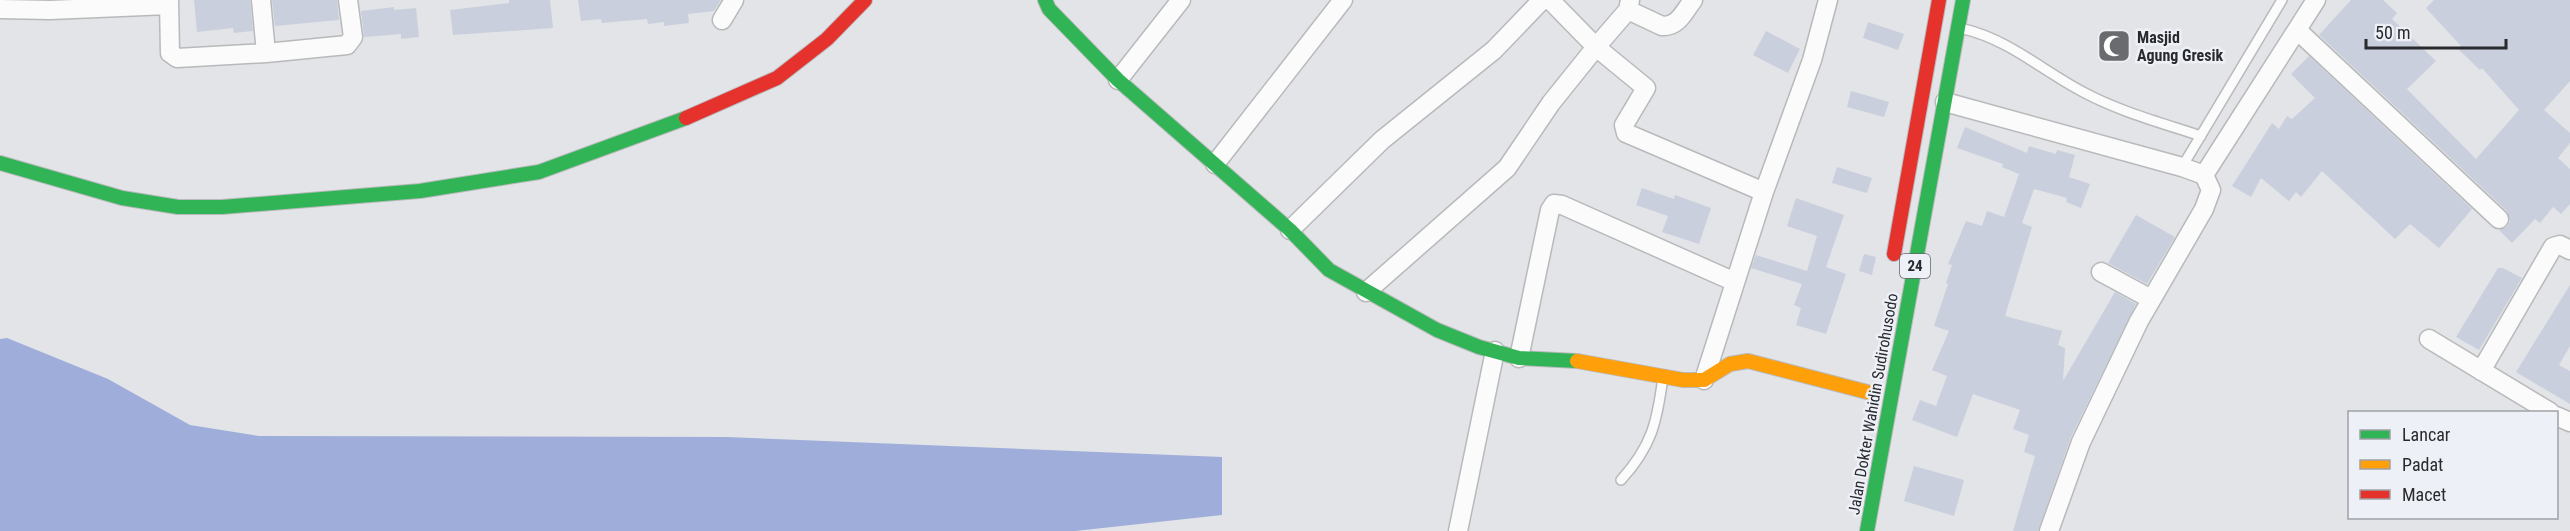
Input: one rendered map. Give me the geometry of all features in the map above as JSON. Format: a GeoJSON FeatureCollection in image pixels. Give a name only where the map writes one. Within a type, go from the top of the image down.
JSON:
{"type":"FeatureCollection","features":[{"type":"Feature","properties":{"kind":"main road"},"geometry":{"type":"LineString","coordinates":[[0,163],[122,198],[178,207],[222,207],[420,191],[539,172],[712,108],[777,78],[827,39],[866,0]]}},
{"type":"Feature","properties":{"kind":"main road","name":"24"},"geometry":{"type":"LineString","coordinates":[[1893,264],[1939,0]]}},
{"type":"Feature","properties":{"kind":"main road","name":"Jalan Dokter Wahidin Sudirohusodo"},"geometry":{"type":"LineString","coordinates":[[1867,531],[1964,0]]}},
{"type":"Feature","properties":{"kind":"main road"},"geometry":{"type":"LineString","coordinates":[[1050,3],[1118,80],[1290,230],[1329,270],[1437,330],[1520,358],[1578,361],[1663,376],[1704,380],[1730,364],[1748,361],[1871,393]]}},
{"type":"Feature","properties":{"kind":"street"},"geometry":{"type":"LineString","coordinates":[[261,0],[266,53]]}},
{"type":"Feature","properties":{"kind":"street"},"geometry":{"type":"LineString","coordinates":[[0,9],[50,10],[169,3],[170,53],[172,56],[266,53],[347,45],[353,38],[348,0]]}},
{"type":"Feature","properties":{"kind":"street"},"geometry":{"type":"LineString","coordinates":[[722,20],[734,0]]}},
{"type":"Feature","properties":{"kind":"street"},"geometry":{"type":"LineString","coordinates":[[1118,80],[1181,0]]}},
{"type":"Feature","properties":{"kind":"street"},"geometry":{"type":"LineString","coordinates":[[1215,164],[1343,0]]}},
{"type":"Feature","properties":{"kind":"street"},"geometry":{"type":"LineString","coordinates":[[1290,230],[1382,140],[1494,50],[1542,0]]}},
{"type":"Feature","properties":{"kind":"street"},"geometry":{"type":"LineString","coordinates":[[1550,0],[1596,47],[1646,88],[1624,125],[1626,133],[1764,192]]}},
{"type":"Feature","properties":{"kind":"street"},"geometry":{"type":"LineString","coordinates":[[1366,292],[1507,168],[1551,103],[1629,5],[1668,26],[1674,25],[1693,0]]}},
{"type":"Feature","properties":{"kind":"street"},"geometry":{"type":"LineString","coordinates":[[1704,380],[1764,192],[1812,60],[1828,0]]}},
{"type":"Feature","properties":{"kind":"street"},"geometry":{"type":"LineString","coordinates":[[2204,175],[2316,0]]}},
{"type":"Feature","properties":{"kind":"street"},"geometry":{"type":"LineString","coordinates":[[2298,30],[2499,219]]}},
{"type":"Feature","properties":{"kind":"street"},"geometry":{"type":"LineString","coordinates":[[1945,102],[2182,167],[2204,175],[2211,190],[2208,201],[2151,299],[2081,442],[2049,531]]}},
{"type":"Feature","properties":{"kind":"street"},"geometry":{"type":"LineString","coordinates":[[1520,358],[1550,210],[1554,204],[1562,205],[1735,282]]}},
{"type":"Feature","properties":{"kind":"street"},"geometry":{"type":"LineString","coordinates":[[2481,371],[2553,247],[2560,244],[2570,250]]}},
{"type":"Feature","properties":{"kind":"street"},"geometry":{"type":"LineString","coordinates":[[2101,272],[2151,299]]}},
{"type":"Feature","properties":{"kind":"street"},"geometry":{"type":"LineString","coordinates":[[2429,339],[2548,411]]}},
{"type":"Feature","properties":{"kind":"street"},"geometry":{"type":"LineString","coordinates":[[1458,531],[1495,351]]}},
{"type":"Feature","properties":{"kind":"lane"},"geometry":{"type":"LineString","coordinates":[[2182,167],[2282,0]]}},
{"type":"Feature","properties":{"kind":"lane"},"geometry":{"type":"LineString","coordinates":[[1958,27],[1990,35],[2086,94],[2134,114],[2201,136]]}},
{"type":"Feature","properties":{"kind":"lane"},"geometry":{"type":"LineString","coordinates":[[1621,480],[1646,449],[1660,401],[1663,376]]}},
{"type":"Feature","properties":{"kind":"water"},"geometry":{"type":"Polygon","coordinates":[[[7,338],[108,379],[190,425],[259,436],[726,437],[1222,457],[1222,515],[1075,531],[0,531],[0,339],[7,338]]]}},
{"type":"Feature","properties":{"kind":"building"},"geometry":{"type":"Polygon","coordinates":[[[194,0],[250,0],[253,31],[234,33],[233,28],[197,32],[194,0]]]}},
{"type":"Feature","properties":{"kind":"building"},"geometry":{"type":"Polygon","coordinates":[[[272,0],[337,0],[339,20],[275,26],[272,0]]]}},
{"type":"Feature","properties":{"kind":"building"},"geometry":{"type":"Polygon","coordinates":[[[509,0],[550,0],[553,28],[453,35],[450,10],[509,3],[509,0]]]}},
{"type":"Feature","properties":{"kind":"building"},"geometry":{"type":"Polygon","coordinates":[[[578,0],[721,0],[714,11],[688,14],[689,23],[664,26],[664,22],[648,24],[647,19],[602,23],[601,19],[581,21],[578,0]]]}},
{"type":"Feature","properties":{"kind":"building"},"geometry":{"type":"Polygon","coordinates":[[[2351,0],[2383,0],[2397,13],[2392,19],[2436,61],[2407,89],[2476,159],[2519,110],[2482,68],[2480,70],[2458,49],[2461,46],[2426,8],[2434,0],[2570,0],[2570,81],[2544,110],[2570,133],[2570,143],[2558,158],[2570,169],[2570,204],[2561,214],[2553,207],[2540,223],[2535,219],[2512,243],[2499,230],[2507,227],[2510,222],[2507,211],[2319,35],[2351,0]]]}},
{"type":"Feature","properties":{"kind":"building"},"geometry":{"type":"Polygon","coordinates":[[[394,7],[394,10],[416,8],[419,37],[401,39],[401,34],[364,37],[361,11],[394,7]]]}},
{"type":"Feature","properties":{"kind":"building"},"geometry":{"type":"Polygon","coordinates":[[[1868,22],[1904,34],[1898,50],[1863,38],[1868,22]]]}},
{"type":"Feature","properties":{"kind":"building"},"geometry":{"type":"Polygon","coordinates":[[[1766,31],[1800,49],[1788,73],[1753,55],[1766,31]]]}},
{"type":"Feature","properties":{"kind":"building"},"geometry":{"type":"Polygon","coordinates":[[[2309,56],[2472,209],[2439,248],[2410,224],[2395,239],[2322,171],[2301,197],[2296,192],[2289,201],[2261,178],[2251,197],[2232,186],[2272,123],[2279,129],[2287,116],[2292,119],[2315,98],[2291,74],[2309,56]]]}},
{"type":"Feature","properties":{"kind":"building"},"geometry":{"type":"Polygon","coordinates":[[[1851,91],[1889,102],[1884,117],[1847,107],[1851,91]]]}},
{"type":"Feature","properties":{"kind":"building"},"geometry":{"type":"Polygon","coordinates":[[[1965,127],[2027,153],[2029,146],[2056,154],[2057,150],[2075,155],[2069,177],[2090,184],[2081,208],[2066,202],[2067,198],[2034,189],[2022,223],[2032,227],[2005,316],[2062,331],[2058,345],[2065,348],[2063,381],[2115,292],[2136,304],[2071,437],[2038,531],[2013,531],[2035,456],[2024,452],[2029,435],[2013,429],[2020,410],[1973,394],[1957,437],[1912,420],[1920,400],[1936,406],[1947,376],[1932,370],[1949,331],[1934,326],[1948,284],[1946,283],[1952,265],[1948,264],[1966,221],[1982,226],[1987,211],[2004,217],[2019,174],[2002,167],[2003,164],[1957,148],[1965,127]]]}},
{"type":"Feature","properties":{"kind":"building"},"geometry":{"type":"Polygon","coordinates":[[[1837,167],[1872,178],[1867,193],[1832,183],[1837,167]]]}},
{"type":"Feature","properties":{"kind":"building"},"geometry":{"type":"Polygon","coordinates":[[[1642,188],[1674,199],[1675,195],[1711,208],[1699,244],[1662,232],[1668,216],[1636,205],[1642,188]]]}},
{"type":"Feature","properties":{"kind":"building"},"geometry":{"type":"Polygon","coordinates":[[[1796,198],[1844,215],[1826,267],[1846,274],[1826,334],[1796,325],[1801,308],[1794,305],[1802,284],[1751,268],[1756,255],[1807,271],[1817,236],[1787,226],[1796,198]]]}},
{"type":"Feature","properties":{"kind":"building"},"geometry":{"type":"Polygon","coordinates":[[[2136,215],[2175,237],[2147,284],[2108,263],[2136,215]]]}},
{"type":"Feature","properties":{"kind":"building"},"geometry":{"type":"Polygon","coordinates":[[[1864,254],[1876,257],[1872,275],[1859,271],[1864,254]]]}},
{"type":"Feature","properties":{"kind":"building"},"geometry":{"type":"Polygon","coordinates":[[[2498,268],[2503,268],[2522,278],[2479,350],[2456,337],[2498,268]]]}},
{"type":"Feature","properties":{"kind":"building"},"geometry":{"type":"Polygon","coordinates":[[[2570,285],[2570,346],[2559,365],[2570,371],[2570,404],[2516,372],[2570,285]]]}},
{"type":"Feature","properties":{"kind":"building"},"geometry":{"type":"Polygon","coordinates":[[[1914,466],[1964,480],[1954,516],[1904,501],[1914,466]]]}},
{"type":"Feature","properties":{"kind":"traffic: fast"},"geometry":{"type":"LineString","coordinates":[[1045,0],[1049,9],[1118,80],[1290,230],[1329,270],[1437,330],[1479,347],[1519,358],[1577,361]]}},
{"type":"Feature","properties":{"kind":"traffic: fast"},"geometry":{"type":"LineString","coordinates":[[1867,531],[1963,0]]}},
{"type":"Feature","properties":{"kind":"traffic: fast"},"geometry":{"type":"LineString","coordinates":[[0,163],[122,198],[178,207],[222,207],[420,191],[539,172],[686,118]]}},
{"type":"Feature","properties":{"kind":"traffic: slow"},"geometry":{"type":"LineString","coordinates":[[1577,361],[1683,380],[1704,380],[1730,364],[1748,361],[1871,393]]}},
{"type":"Feature","properties":{"kind":"traffic: jam"},"geometry":{"type":"LineString","coordinates":[[686,118],[777,78],[827,39],[865,0]]}},
{"type":"Feature","properties":{"kind":"traffic: jam"},"geometry":{"type":"LineString","coordinates":[[1894,254],[1939,0]]}},
{"type":"Feature","properties":{"kind":"place","name":"Masjid Agung Gresik"},"geometry":{"type":"Point","coordinates":[2114,46]}}]}
